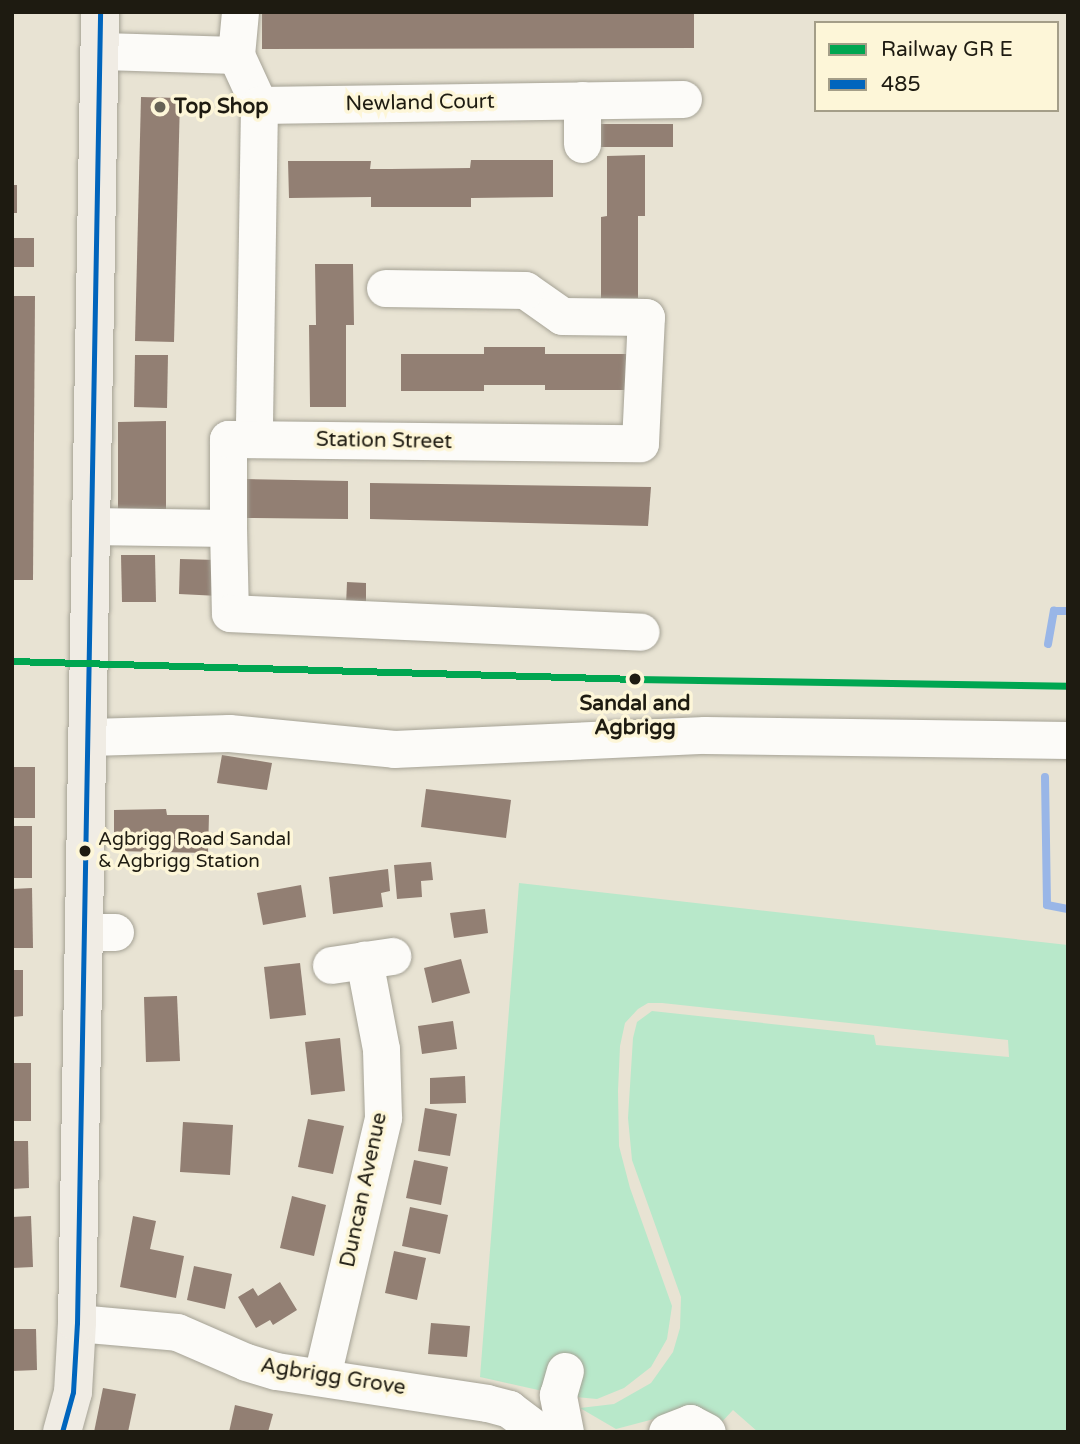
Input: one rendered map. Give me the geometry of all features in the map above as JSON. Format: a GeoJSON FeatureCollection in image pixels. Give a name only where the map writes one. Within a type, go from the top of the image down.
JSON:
{"type":"FeatureCollection","features":[{"type":"Feature","properties":{"kind":"main road"},"geometry":{"type":"LineString","coordinates":[[62,1432],[73,1392],[100,932],[89,737],[90,526],[102,51],[100,12]]}},
{"type":"Feature","properties":{"kind":"street"},"geometry":{"type":"LineString","coordinates":[[240,12],[236,55],[259,105],[254,439]]}},
{"type":"Feature","properties":{"kind":"street"},"geometry":{"type":"LineString","coordinates":[[102,51],[236,55]]}},
{"type":"Feature","properties":{"kind":"street","name":"Newland Court"},"geometry":{"type":"LineString","coordinates":[[259,105],[683,99]]}},
{"type":"Feature","properties":{"kind":"street"},"geometry":{"type":"LineString","coordinates":[[582,100],[582,144]]}},
{"type":"Feature","properties":{"kind":"street","name":"Station Street"},"geometry":{"type":"LineString","coordinates":[[228,527],[229,439],[640,443],[646,317],[562,316],[525,290],[386,288]]}},
{"type":"Feature","properties":{"kind":"street"},"geometry":{"type":"LineString","coordinates":[[90,526],[228,527],[230,612],[640,632]]}},
{"type":"Feature","properties":{"kind":"street"},"geometry":{"type":"LineString","coordinates":[[89,737],[229,733],[394,749],[705,735],[1068,740]]}},
{"type":"Feature","properties":{"kind":"street","name":"Duncan Avenue"},"geometry":{"type":"LineString","coordinates":[[322,1376],[383,1117],[381,1049],[362,960]]}},
{"type":"Feature","properties":{"kind":"street","name":"Agbrigg Grove"},"geometry":{"type":"LineString","coordinates":[[77,1322],[177,1332],[246,1362],[276,1371],[322,1376],[494,1414]]}},
{"type":"Feature","properties":{"kind":"street"},"geometry":{"type":"LineString","coordinates":[[565,1371],[558,1395],[565,1432]]}},
{"type":"Feature","properties":{"kind":"street"},"geometry":{"type":"LineString","coordinates":[[494,1414],[540,1432]]}},
{"type":"Feature","properties":{"kind":"street"},"geometry":{"type":"LineString","coordinates":[[667,1432],[690,1423],[707,1432]]}},
{"type":"Feature","properties":{"kind":"green space"},"geometry":{"type":"Polygon","coordinates":[[[519,883],[1068,945],[1068,1432],[758,1432],[733,1410],[719,1425],[688,1410],[616,1429],[580,1408],[614,1404],[651,1383],[673,1352],[680,1328],[681,1297],[632,1160],[628,1118],[633,1038],[637,1022],[652,1011],[874,1035],[876,1045],[1009,1057],[1008,1040],[662,1003],[648,1003],[625,1023],[620,1046],[618,1091],[619,1146],[630,1188],[672,1306],[667,1339],[651,1367],[624,1388],[597,1399],[565,1396],[480,1377],[519,883]]]}},
{"type":"Feature","properties":{"kind":"building"},"geometry":{"type":"Polygon","coordinates":[[[262,14],[694,14],[694,48],[262,49],[262,14]]]}},
{"type":"Feature","properties":{"kind":"building"},"geometry":{"type":"Polygon","coordinates":[[[141,97],[180,98],[174,342],[135,341],[141,97]]]}},
{"type":"Feature","properties":{"kind":"building"},"geometry":{"type":"Polygon","coordinates":[[[600,124],[673,124],[673,147],[600,147],[600,124]]]}},
{"type":"Feature","properties":{"kind":"building"},"geometry":{"type":"Polygon","coordinates":[[[645,155],[645,216],[638,216],[638,298],[601,298],[601,217],[607,216],[607,156],[645,155]]]}},
{"type":"Feature","properties":{"kind":"building"},"geometry":{"type":"Polygon","coordinates":[[[471,160],[553,160],[553,197],[471,198],[471,207],[371,207],[371,197],[289,198],[288,161],[371,161],[370,169],[391,169],[470,168],[471,160]]]}},
{"type":"Feature","properties":{"kind":"building"},"geometry":{"type":"Polygon","coordinates":[[[12,185],[17,185],[17,213],[12,213],[12,185]]]}},
{"type":"Feature","properties":{"kind":"building"},"geometry":{"type":"Polygon","coordinates":[[[12,238],[34,238],[34,267],[12,267],[12,238]]]}},
{"type":"Feature","properties":{"kind":"building"},"geometry":{"type":"Polygon","coordinates":[[[315,264],[353,264],[354,325],[346,325],[346,407],[310,407],[309,325],[316,325],[315,264]]]}},
{"type":"Feature","properties":{"kind":"building"},"geometry":{"type":"Polygon","coordinates":[[[12,296],[35,296],[33,580],[12,580],[12,296]]]}},
{"type":"Feature","properties":{"kind":"building"},"geometry":{"type":"Polygon","coordinates":[[[484,347],[545,347],[545,354],[626,354],[626,390],[545,390],[545,385],[484,385],[484,391],[401,391],[401,354],[484,354],[484,347]]]}},
{"type":"Feature","properties":{"kind":"building"},"geometry":{"type":"Polygon","coordinates":[[[135,355],[168,355],[167,408],[134,407],[135,355]]]}},
{"type":"Feature","properties":{"kind":"building"},"geometry":{"type":"Polygon","coordinates":[[[166,421],[166,509],[118,509],[118,422],[166,421]]]}},
{"type":"Feature","properties":{"kind":"building"},"geometry":{"type":"Polygon","coordinates":[[[245,479],[348,481],[348,519],[244,518],[245,479]]]}},
{"type":"Feature","properties":{"kind":"building"},"geometry":{"type":"Polygon","coordinates":[[[370,483],[651,487],[648,526],[370,519],[370,483]]]}},
{"type":"Feature","properties":{"kind":"building"},"geometry":{"type":"Polygon","coordinates":[[[121,555],[155,555],[156,602],[122,602],[121,555]]]}},
{"type":"Feature","properties":{"kind":"building"},"geometry":{"type":"Polygon","coordinates":[[[180,559],[217,560],[219,596],[179,594],[180,559]]]}},
{"type":"Feature","properties":{"kind":"building"},"geometry":{"type":"Polygon","coordinates":[[[347,582],[366,583],[366,607],[346,606],[347,582]]]}},
{"type":"Feature","properties":{"kind":"building"},"geometry":{"type":"Polygon","coordinates":[[[222,755],[272,763],[267,790],[217,783],[222,755]]]}},
{"type":"Feature","properties":{"kind":"building"},"geometry":{"type":"Polygon","coordinates":[[[12,767],[35,767],[35,818],[12,818],[12,767]]]}},
{"type":"Feature","properties":{"kind":"building"},"geometry":{"type":"Polygon","coordinates":[[[426,789],[511,800],[506,838],[421,827],[426,789]]]}},
{"type":"Feature","properties":{"kind":"building"},"geometry":{"type":"Polygon","coordinates":[[[166,809],[167,815],[209,815],[208,853],[114,851],[114,810],[166,809]]]}},
{"type":"Feature","properties":{"kind":"building"},"geometry":{"type":"Polygon","coordinates":[[[12,826],[32,826],[32,878],[12,878],[12,826]]]}},
{"type":"Feature","properties":{"kind":"building"},"geometry":{"type":"Polygon","coordinates":[[[431,862],[433,880],[421,881],[422,897],[397,899],[394,865],[431,862]]]}},
{"type":"Feature","properties":{"kind":"building"},"geometry":{"type":"Polygon","coordinates":[[[388,869],[390,891],[381,893],[383,907],[333,914],[329,877],[388,869]]]}},
{"type":"Feature","properties":{"kind":"building"},"geometry":{"type":"Polygon","coordinates":[[[301,885],[306,917],[263,925],[257,893],[301,885]]]}},
{"type":"Feature","properties":{"kind":"building"},"geometry":{"type":"Polygon","coordinates":[[[32,888],[33,948],[12,948],[12,889],[32,888]]]}},
{"type":"Feature","properties":{"kind":"building"},"geometry":{"type":"Polygon","coordinates":[[[485,909],[488,933],[454,938],[450,913],[485,909]]]}},
{"type":"Feature","properties":{"kind":"building"},"geometry":{"type":"Polygon","coordinates":[[[461,959],[470,993],[432,1003],[424,968],[461,959]]]}},
{"type":"Feature","properties":{"kind":"building"},"geometry":{"type":"Polygon","coordinates":[[[300,963],[306,1015],[270,1019],[264,967],[300,963]]]}},
{"type":"Feature","properties":{"kind":"building"},"geometry":{"type":"Polygon","coordinates":[[[12,970],[23,970],[23,1016],[12,1017],[12,970]]]}},
{"type":"Feature","properties":{"kind":"building"},"geometry":{"type":"Polygon","coordinates":[[[177,996],[180,1061],[146,1062],[144,997],[177,996]]]}},
{"type":"Feature","properties":{"kind":"building"},"geometry":{"type":"Polygon","coordinates":[[[453,1021],[457,1049],[422,1054],[418,1026],[453,1021]]]}},
{"type":"Feature","properties":{"kind":"building"},"geometry":{"type":"Polygon","coordinates":[[[340,1038],[345,1091],[311,1095],[305,1042],[340,1038]]]}},
{"type":"Feature","properties":{"kind":"building"},"geometry":{"type":"Polygon","coordinates":[[[12,1063],[31,1063],[31,1121],[12,1121],[12,1063]]]}},
{"type":"Feature","properties":{"kind":"building"},"geometry":{"type":"Polygon","coordinates":[[[465,1076],[466,1103],[430,1104],[430,1078],[465,1076]]]}},
{"type":"Feature","properties":{"kind":"building"},"geometry":{"type":"Polygon","coordinates":[[[425,1108],[457,1114],[450,1156],[418,1151],[425,1108]]]}},
{"type":"Feature","properties":{"kind":"building"},"geometry":{"type":"Polygon","coordinates":[[[308,1119],[344,1126],[333,1174],[298,1167],[308,1119]]]}},
{"type":"Feature","properties":{"kind":"building"},"geometry":{"type":"Polygon","coordinates":[[[183,1122],[233,1125],[230,1175],[180,1172],[183,1122]]]}},
{"type":"Feature","properties":{"kind":"building"},"geometry":{"type":"Polygon","coordinates":[[[12,1141],[28,1141],[29,1188],[12,1189],[12,1141]]]}},
{"type":"Feature","properties":{"kind":"building"},"geometry":{"type":"Polygon","coordinates":[[[414,1160],[448,1167],[441,1205],[406,1198],[414,1160]]]}},
{"type":"Feature","properties":{"kind":"building"},"geometry":{"type":"Polygon","coordinates":[[[292,1196],[326,1205],[314,1256],[280,1248],[292,1196]]]}},
{"type":"Feature","properties":{"kind":"building"},"geometry":{"type":"Polygon","coordinates":[[[410,1207],[448,1215],[440,1254],[402,1246],[410,1207]]]}},
{"type":"Feature","properties":{"kind":"building"},"geometry":{"type":"Polygon","coordinates":[[[31,1216],[33,1267],[12,1268],[12,1217],[31,1216]]]}},
{"type":"Feature","properties":{"kind":"building"},"geometry":{"type":"Polygon","coordinates":[[[133,1216],[156,1221],[150,1249],[184,1256],[176,1298],[120,1287],[133,1216]]]}},
{"type":"Feature","properties":{"kind":"building"},"geometry":{"type":"Polygon","coordinates":[[[394,1251],[426,1258],[417,1300],[385,1293],[394,1251]]]}},
{"type":"Feature","properties":{"kind":"building"},"geometry":{"type":"Polygon","coordinates":[[[194,1266],[232,1274],[225,1309],[187,1300],[194,1266]]]}},
{"type":"Feature","properties":{"kind":"building"},"geometry":{"type":"Polygon","coordinates":[[[280,1282],[297,1310],[273,1325],[270,1320],[256,1328],[238,1297],[253,1288],[258,1296],[280,1282]]]}},
{"type":"Feature","properties":{"kind":"building"},"geometry":{"type":"Polygon","coordinates":[[[431,1323],[470,1326],[467,1357],[428,1354],[431,1323]]]}},
{"type":"Feature","properties":{"kind":"building"},"geometry":{"type":"Polygon","coordinates":[[[12,1329],[36,1329],[37,1370],[12,1371],[12,1329]]]}},
{"type":"Feature","properties":{"kind":"building"},"geometry":{"type":"Polygon","coordinates":[[[103,1388],[136,1394],[128,1432],[94,1432],[103,1388]]]}},
{"type":"Feature","properties":{"kind":"building"},"geometry":{"type":"Polygon","coordinates":[[[235,1405],[273,1414],[268,1432],[229,1432],[235,1405]]]}},
{"type":"Feature","properties":{"kind":"waterway"},"geometry":{"type":"LineString","coordinates":[[1048,644],[1054,611],[1068,611]]}},
{"type":"Feature","properties":{"kind":"waterway"},"geometry":{"type":"LineString","coordinates":[[1045,777],[1047,905],[1068,909]]}},
{"type":"Feature","properties":{"kind":"transit line","name":"485"},"geometry":{"type":"LineString","coordinates":[[62,1432],[73,1392],[77,1323],[100,12]]}},
{"type":"Feature","properties":{"kind":"transit line"},"geometry":{"type":"LineString","coordinates":[[12,661],[635,679],[1068,686]]}},
{"type":"Feature","properties":{"kind":"place","name":"Top Shop"},"geometry":{"type":"Point","coordinates":[160,107]}},
{"type":"Feature","properties":{"kind":"place","name":"Sandal and Agbrigg"},"geometry":{"type":"Point","coordinates":[635,679]}},
{"type":"Feature","properties":{"kind":"place","name":"Agbrigg Road Sandal & Agbrigg Station"},"geometry":{"type":"Point","coordinates":[85,851]}}]}
